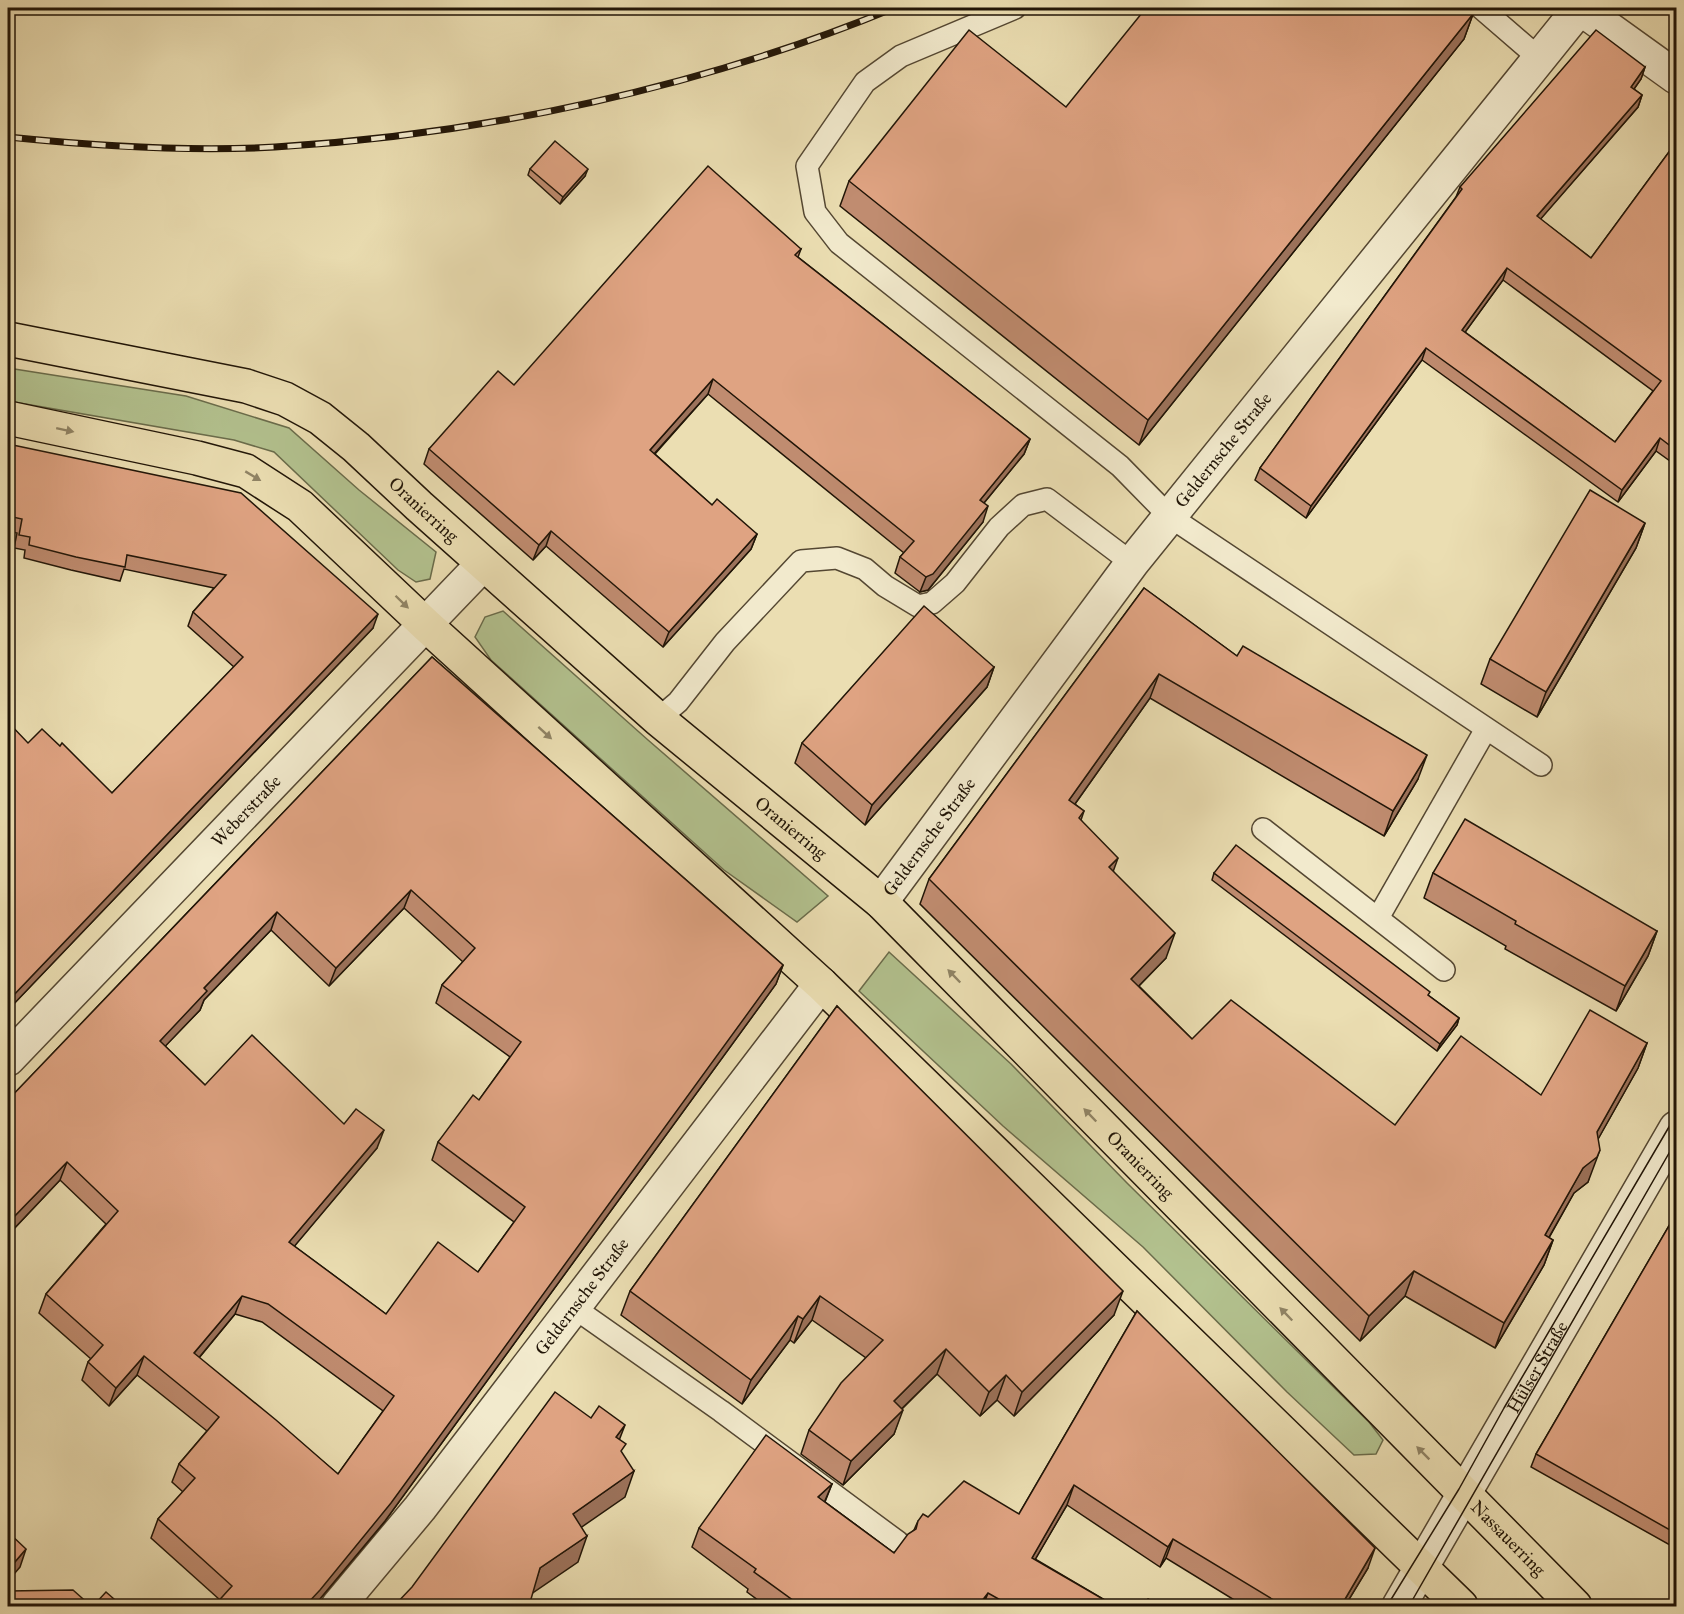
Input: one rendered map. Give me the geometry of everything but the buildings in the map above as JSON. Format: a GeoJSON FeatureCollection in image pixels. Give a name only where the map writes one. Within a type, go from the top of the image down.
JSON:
{"type":"FeatureCollection","features":[{"type":"Feature","properties":{"kind":"main road","name":"Oranierring"},"geometry":{"type":"LineString","coordinates":[[8,339],[246,386],[285,399],[320,418],[356,447],[418,507],[658,719],[881,902],[1464,1495]]}},
{"type":"Feature","properties":{"kind":"main road"},"geometry":{"type":"LineString","coordinates":[[8,418],[196,458],[246,471],[300,506],[426,625],[821,984],[1461,1606]]}},
{"type":"Feature","properties":{"kind":"main road","name":"Nassauerring"},"geometry":{"type":"LineString","coordinates":[[1464,1495],[1575,1606]]}},
{"type":"Feature","properties":{"kind":"street","name":"Geldernsche Straße"},"geometry":{"type":"LineString","coordinates":[[881,902],[1168,516],[1580,8]]}},
{"type":"Feature","properties":{"kind":"street"},"geometry":{"type":"LineString","coordinates":[[1580,8],[1677,77]]}},
{"type":"Feature","properties":{"kind":"street","name":"Weberstraße"},"geometry":{"type":"LineString","coordinates":[[8,1059],[483,564]]}},
{"type":"Feature","properties":{"kind":"street","name":"Geldernsche Straße"},"geometry":{"type":"LineString","coordinates":[[338,1606],[420,1508],[821,984]]}},
{"type":"Feature","properties":{"kind":"street","name":"Hülser Straße"},"geometry":{"type":"LineString","coordinates":[[1399,1606],[1677,1128]]}},
{"type":"Feature","properties":{"kind":"lane"},"geometry":{"type":"LineString","coordinates":[[1015,8],[901,56],[865,82],[807,166],[815,212],[839,243],[1120,466],[1168,516],[1541,765]]}},
{"type":"Feature","properties":{"kind":"lane"},"geometry":{"type":"LineString","coordinates":[[1480,8],[1539,58]]}},
{"type":"Feature","properties":{"kind":"lane"},"geometry":{"type":"LineString","coordinates":[[658,719],[678,702],[725,642],[801,561],[837,558],[865,569],[885,586],[918,606],[932,603],[955,583],[999,527],[1023,505],[1047,500],[1132,563]]}},
{"type":"Feature","properties":{"kind":"lane"},"geometry":{"type":"LineString","coordinates":[[1378,918],[1486,729]]}},
{"type":"Feature","properties":{"kind":"lane"},"geometry":{"type":"LineString","coordinates":[[1263,829],[1444,970]]}},
{"type":"Feature","properties":{"kind":"lane"},"geometry":{"type":"LineString","coordinates":[[573,1307],[721,1411],[898,1542]]}},
{"type":"Feature","properties":{"kind":"green space"},"geometry":{"type":"Polygon","coordinates":[[[8,368],[186,396],[289,428],[359,490],[436,552],[430,579],[416,582],[398,570],[274,452],[234,440],[8,401],[8,368]]]}},
{"type":"Feature","properties":{"kind":"green space"},"geometry":{"type":"Polygon","coordinates":[[[503,611],[828,896],[797,922],[724,870],[491,660],[475,637],[485,617],[503,611]]]}},
{"type":"Feature","properties":{"kind":"green space"},"geometry":{"type":"Polygon","coordinates":[[[889,952],[1011,1064],[1127,1183],[1369,1422],[1383,1440],[1376,1454],[1354,1455],[1287,1392],[1143,1247],[1003,1126],[859,991],[889,952]]]}},
{"type":"Feature","properties":{"kind":"tram line"},"geometry":{"type":"LineString","coordinates":[[1387,1606],[1459,1489],[1676,1115]]}},
{"type":"Feature","properties":{"kind":"tram line"},"geometry":{"type":"LineString","coordinates":[[1409,1606],[1676,1141]]}},
{"type":"Feature","properties":{"kind":"railway"},"geometry":{"type":"LineString","coordinates":[[8,137],[74,143],[208,149],[353,141],[432,131],[511,119],[669,84],[821,36],[894,8]]}}]}
